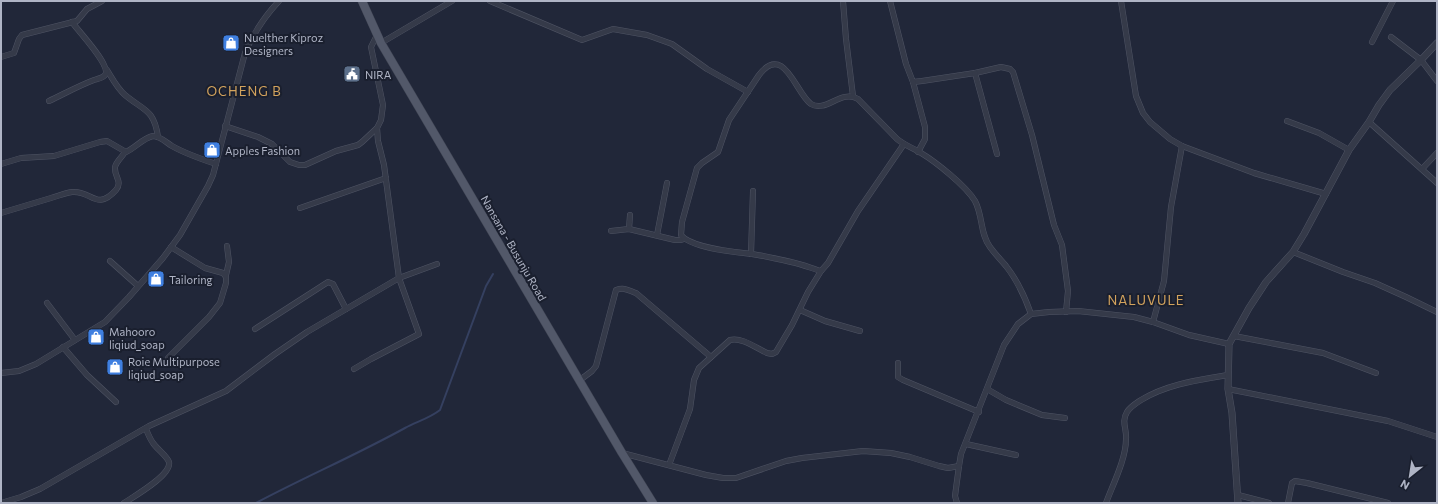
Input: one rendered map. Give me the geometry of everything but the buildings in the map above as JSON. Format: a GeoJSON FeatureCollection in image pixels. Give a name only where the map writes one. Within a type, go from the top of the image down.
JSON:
{"type":"FeatureCollection","features":[{"type":"Feature","properties":{"kind":"main road","name":"Nansana - Busunju Road"},"geometry":{"type":"LineString","coordinates":[[362,1],[379,39],[622,453],[653,503]]}},
{"type":"Feature","properties":{"kind":"street"},"geometry":{"type":"LineString","coordinates":[[1,57],[14,53],[22,35],[79,20],[87,9],[102,1]]}},
{"type":"Feature","properties":{"kind":"street"},"geometry":{"type":"LineString","coordinates":[[1,373],[19,371],[36,364],[105,322],[117,311],[171,247],[208,186],[216,164],[244,53],[250,40],[270,11],[279,1]]}},
{"type":"Feature","properties":{"kind":"street"},"geometry":{"type":"LineString","coordinates":[[225,126],[258,137],[272,144],[290,162],[299,165],[305,165],[336,151],[358,145],[377,128],[381,120],[383,105],[371,47],[379,39],[452,1]]}},
{"type":"Feature","properties":{"kind":"street"},"geometry":{"type":"LineString","coordinates":[[490,1],[582,40],[613,29],[647,35],[672,44],[707,69],[748,92]]}},
{"type":"Feature","properties":{"kind":"street"},"geometry":{"type":"LineString","coordinates":[[843,1],[853,96]]}},
{"type":"Feature","properties":{"kind":"street"},"geometry":{"type":"LineString","coordinates":[[890,1],[906,64],[913,82],[925,127],[925,139],[918,152]]}},
{"type":"Feature","properties":{"kind":"street"},"geometry":{"type":"LineString","coordinates":[[1121,1],[1136,96],[1143,113],[1159,131],[1182,146],[1254,173],[1326,194]]}},
{"type":"Feature","properties":{"kind":"street"},"geometry":{"type":"LineString","coordinates":[[1372,42],[1392,1]]}},
{"type":"Feature","properties":{"kind":"street"},"geometry":{"type":"LineString","coordinates":[[72,22],[98,54],[119,89],[152,116],[156,125],[158,137]]}},
{"type":"Feature","properties":{"kind":"street"},"geometry":{"type":"LineString","coordinates":[[1391,37],[1421,60],[1437,81]]}},
{"type":"Feature","properties":{"kind":"street"},"geometry":{"type":"LineString","coordinates":[[1238,503],[1232,413],[1228,389],[1229,344],[1249,308],[1266,282],[1293,252],[1316,213],[1349,150],[1379,105],[1390,90],[1437,43]]}},
{"type":"Feature","properties":{"kind":"street"},"geometry":{"type":"LineString","coordinates":[[684,239],[681,235],[681,230],[697,168],[718,152],[729,120],[763,70],[776,64],[784,68],[790,74],[804,97],[812,104],[821,106],[840,98],[853,96],[858,99],[904,144],[938,166],[964,188],[971,196],[977,207],[985,238],[989,247],[1013,276],[1027,302],[1031,314]]}},
{"type":"Feature","properties":{"kind":"street"},"geometry":{"type":"LineString","coordinates":[[913,82],[975,73],[1001,67],[1006,67],[1013,72],[1032,135],[1054,225],[1062,244],[1068,291],[1066,312]]}},
{"type":"Feature","properties":{"kind":"street"},"geometry":{"type":"LineString","coordinates":[[49,101],[104,76],[107,70]]}},
{"type":"Feature","properties":{"kind":"street"},"geometry":{"type":"LineString","coordinates":[[975,73],[997,154]]}},
{"type":"Feature","properties":{"kind":"street"},"geometry":{"type":"LineString","coordinates":[[1287,121],[1319,133],[1349,150]]}},
{"type":"Feature","properties":{"kind":"street"},"geometry":{"type":"LineString","coordinates":[[1369,122],[1437,183]]}},
{"type":"Feature","properties":{"kind":"street"},"geometry":{"type":"LineString","coordinates":[[354,369],[420,334],[400,278],[386,178],[378,142],[377,128]]}},
{"type":"Feature","properties":{"kind":"street"},"geometry":{"type":"LineString","coordinates":[[1,213],[71,192],[84,194],[99,201],[103,200],[119,186],[115,166],[125,152],[148,138],[158,137],[173,147],[216,164]]}},
{"type":"Feature","properties":{"kind":"street"},"geometry":{"type":"LineString","coordinates":[[1,164],[20,158],[54,156],[100,142],[110,142],[125,152]]}},
{"type":"Feature","properties":{"kind":"street"},"geometry":{"type":"LineString","coordinates":[[670,465],[690,409],[694,380],[699,368],[730,340],[736,338],[772,354],[776,352],[800,310],[808,292],[821,271],[828,263],[858,211],[904,144]]}},
{"type":"Feature","properties":{"kind":"street"},"geometry":{"type":"LineString","coordinates":[[1153,322],[1164,281],[1171,207],[1182,146]]}},
{"type":"Feature","properties":{"kind":"street"},"geometry":{"type":"LineString","coordinates":[[1422,169],[1437,152]]}},
{"type":"Feature","properties":{"kind":"street"},"geometry":{"type":"LineString","coordinates":[[300,208],[386,178]]}},
{"type":"Feature","properties":{"kind":"street"},"geometry":{"type":"LineString","coordinates":[[657,236],[667,183]]}},
{"type":"Feature","properties":{"kind":"street"},"geometry":{"type":"LineString","coordinates":[[751,254],[753,191]]}},
{"type":"Feature","properties":{"kind":"street"},"geometry":{"type":"LineString","coordinates":[[629,229],[630,215]]}},
{"type":"Feature","properties":{"kind":"street"},"geometry":{"type":"LineString","coordinates":[[611,231],[629,229],[675,240],[684,239],[698,245],[793,262],[821,271]]}},
{"type":"Feature","properties":{"kind":"street"},"geometry":{"type":"LineString","coordinates":[[168,358],[209,317],[220,303],[226,283],[229,262],[227,246]]}},
{"type":"Feature","properties":{"kind":"street"},"geometry":{"type":"LineString","coordinates":[[171,247],[205,268],[226,275]]}},
{"type":"Feature","properties":{"kind":"street"},"geometry":{"type":"LineString","coordinates":[[1293,252],[1375,283],[1437,312]]}},
{"type":"Feature","properties":{"kind":"street"},"geometry":{"type":"LineString","coordinates":[[110,261],[138,286]]}},
{"type":"Feature","properties":{"kind":"street"},"geometry":{"type":"LineString","coordinates":[[1,503],[21,497],[55,481],[96,455],[154,424],[226,391],[307,332],[400,278],[437,264]]}},
{"type":"Feature","properties":{"kind":"street"},"geometry":{"type":"LineString","coordinates":[[255,329],[328,282],[333,284],[346,309]]}},
{"type":"Feature","properties":{"kind":"street"},"geometry":{"type":"LineString","coordinates":[[580,380],[596,366],[616,290],[620,288],[636,293],[711,357]]}},
{"type":"Feature","properties":{"kind":"street"},"geometry":{"type":"LineString","coordinates":[[47,303],[75,340]]}},
{"type":"Feature","properties":{"kind":"street"},"geometry":{"type":"LineString","coordinates":[[800,310],[825,321],[860,331]]}},
{"type":"Feature","properties":{"kind":"street"},"geometry":{"type":"LineString","coordinates":[[957,503],[955,496],[962,454],[979,412],[986,389],[1004,345],[1018,324],[1031,314],[1097,312],[1153,322],[1177,331],[1229,344]]}},
{"type":"Feature","properties":{"kind":"street"},"geometry":{"type":"LineString","coordinates":[[1234,336],[1323,353],[1376,373]]}},
{"type":"Feature","properties":{"kind":"street"},"geometry":{"type":"LineString","coordinates":[[63,347],[87,375],[116,402]]}},
{"type":"Feature","properties":{"kind":"street"},"geometry":{"type":"LineString","coordinates":[[898,363],[898,377],[979,412]]}},
{"type":"Feature","properties":{"kind":"street"},"geometry":{"type":"LineString","coordinates":[[1106,503],[1124,451],[1126,437],[1124,418],[1131,407],[1144,398],[1167,388],[1189,382],[1228,375]]}},
{"type":"Feature","properties":{"kind":"street"},"geometry":{"type":"LineString","coordinates":[[986,389],[1006,400],[1042,415],[1065,418]]}},
{"type":"Feature","properties":{"kind":"street"},"geometry":{"type":"LineString","coordinates":[[1228,389],[1388,421],[1437,437]]}},
{"type":"Feature","properties":{"kind":"street"},"geometry":{"type":"LineString","coordinates":[[124,503],[156,482],[166,471],[169,465],[168,461],[154,444],[146,429]]}},
{"type":"Feature","properties":{"kind":"street"},"geometry":{"type":"LineString","coordinates":[[966,444],[1016,455]]}},
{"type":"Feature","properties":{"kind":"street"},"geometry":{"type":"LineString","coordinates":[[622,453],[723,478],[736,478],[786,461],[863,451],[891,453],[948,468],[959,466]]}},
{"type":"Feature","properties":{"kind":"street"},"geometry":{"type":"LineString","coordinates":[[1288,503],[1292,484],[1295,481],[1388,503]]}},
{"type":"Feature","properties":{"kind":"street"},"geometry":{"type":"LineString","coordinates":[[1238,495],[1269,503]]}},
{"type":"Feature","properties":{"kind":"waterway"},"geometry":{"type":"LineString","coordinates":[[256,503],[427,418],[440,410],[486,286],[493,274]]}},
{"type":"Feature","properties":{"kind":"place","name":"Nuelther Kiproz Designers"},"geometry":{"type":"Point","coordinates":[231,43]}},
{"type":"Feature","properties":{"kind":"place","name":"NIRA"},"geometry":{"type":"Point","coordinates":[352,74]}},
{"type":"Feature","properties":{"kind":"place","name":"Apples Fashion"},"geometry":{"type":"Point","coordinates":[212,150]}},
{"type":"Feature","properties":{"kind":"place","name":"Tailoring"},"geometry":{"type":"Point","coordinates":[156,279]}},
{"type":"Feature","properties":{"kind":"place","name":"Mahooro liqiud_soap"},"geometry":{"type":"Point","coordinates":[96,337]}},
{"type":"Feature","properties":{"kind":"place","name":"Roie Multipurpose liqiud_soap"},"geometry":{"type":"Point","coordinates":[115,367]}},
{"type":"Feature","properties":{"kind":"district","name":"OCHENG B"},"geometry":{"type":"Point","coordinates":[244,91]}},
{"type":"Feature","properties":{"kind":"district","name":"NALUVULE"},"geometry":{"type":"Point","coordinates":[1146,300]}}]}
